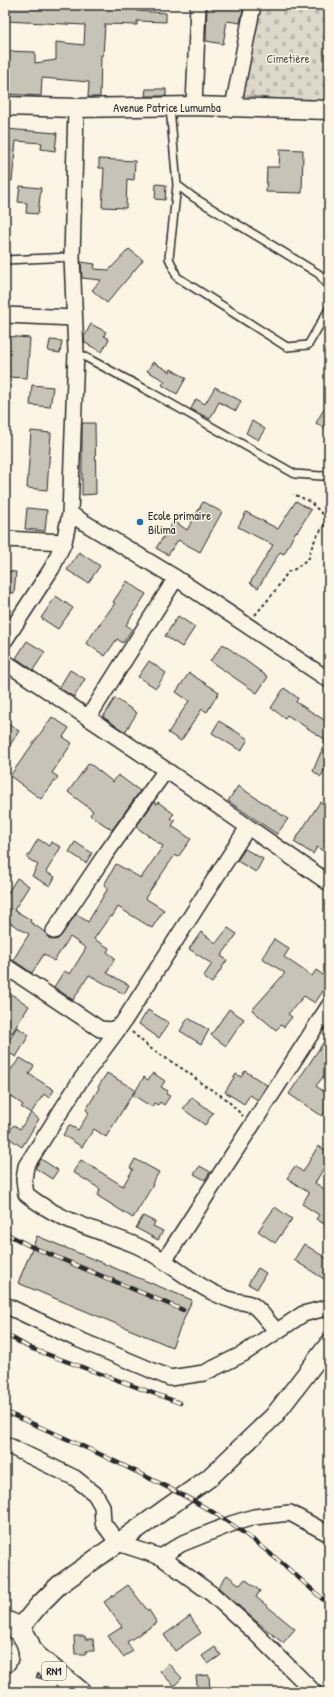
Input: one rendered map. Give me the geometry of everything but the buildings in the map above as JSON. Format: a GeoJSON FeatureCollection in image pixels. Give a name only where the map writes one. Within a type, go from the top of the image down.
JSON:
{"type":"FeatureCollection","features":[{"type":"Feature","properties":{"kind":"highway"},"geometry":{"type":"LineString","coordinates":[[7,1688],[21,1678],[29,1665],[30,1650],[28,1642],[12,1626]]}},
{"type":"Feature","properties":{"kind":"highway","name":"RN1"},"geometry":{"type":"LineString","coordinates":[[30,1650],[36,1657],[80,1692]]}},
{"type":"Feature","properties":{"kind":"highway","name":"RN1"},"geometry":{"type":"LineString","coordinates":[[7,1688],[27,1687],[47,1692]]}},
{"type":"Feature","properties":{"kind":"street"},"geometry":{"type":"LineString","coordinates":[[194,106],[198,5]]}},
{"type":"Feature","properties":{"kind":"street"},"geometry":{"type":"LineString","coordinates":[[233,107],[253,5]]}},
{"type":"Feature","properties":{"kind":"street","name":"Avenue Patrice Lumumba"},"geometry":{"type":"LineString","coordinates":[[5,106],[76,108],[194,106],[329,110]]}},
{"type":"Feature","properties":{"kind":"street"},"geometry":{"type":"LineString","coordinates":[[5,640],[52,568],[64,542],[70,514],[76,352],[72,257],[76,108]]}},
{"type":"Feature","properties":{"kind":"street"},"geometry":{"type":"LineString","coordinates":[[5,315],[74,318]]}},
{"type":"Feature","properties":{"kind":"street"},"geometry":{"type":"LineString","coordinates":[[70,514],[176,578],[329,680]]}},
{"type":"Feature","properties":{"kind":"street"},"geometry":{"type":"LineString","coordinates":[[5,539],[64,542]]}},
{"type":"Feature","properties":{"kind":"street"},"geometry":{"type":"LineString","coordinates":[[88,718],[176,578]]}},
{"type":"Feature","properties":{"kind":"street"},"geometry":{"type":"LineString","coordinates":[[5,662],[166,770],[329,883]]}},
{"type":"Feature","properties":{"kind":"street"},"geometry":{"type":"LineString","coordinates":[[54,931],[105,855],[166,770]]}},
{"type":"Feature","properties":{"kind":"street"},"geometry":{"type":"LineString","coordinates":[[248,827],[122,1024],[80,1081],[26,1166],[24,1180],[26,1194],[43,1207],[74,1223],[134,1244],[164,1261],[189,1280],[215,1294],[248,1303],[255,1307],[277,1331]]}},
{"type":"Feature","properties":{"kind":"street"},"geometry":{"type":"LineString","coordinates":[[5,966],[100,1029],[112,1030],[122,1024]]}},
{"type":"Feature","properties":{"kind":"street"},"geometry":{"type":"LineString","coordinates":[[164,1261],[329,1006]]}},
{"type":"Feature","properties":{"kind":"street"},"geometry":{"type":"LineString","coordinates":[[5,1305],[69,1335],[170,1378],[204,1372],[243,1354],[303,1314],[326,1308],[329,1309]]}},
{"type":"Feature","properties":{"kind":"street"},"geometry":{"type":"LineString","coordinates":[[12,1626],[39,1605],[59,1585],[210,1478],[274,1416],[329,1344]]}},
{"type":"Feature","properties":{"kind":"street"},"geometry":{"type":"LineString","coordinates":[[5,1444],[75,1478],[95,1494],[102,1506],[102,1523],[118,1543],[161,1557],[217,1599],[252,1630],[314,1692]]}},
{"type":"Feature","properties":{"kind":"street"},"geometry":{"type":"LineString","coordinates":[[161,1557],[181,1544],[231,1524],[254,1517],[290,1513],[329,1534]]}},
{"type":"Feature","properties":{"kind":"lane"},"geometry":{"type":"LineString","coordinates":[[170,107],[177,185],[169,258],[177,277],[286,347],[308,345],[329,309]]}},
{"type":"Feature","properties":{"kind":"lane"},"geometry":{"type":"LineString","coordinates":[[177,185],[193,197],[319,274],[329,287]]}},
{"type":"Feature","properties":{"kind":"lane"},"geometry":{"type":"LineString","coordinates":[[5,260],[72,257]]}},
{"type":"Feature","properties":{"kind":"lane"},"geometry":{"type":"LineString","coordinates":[[76,352],[154,394],[295,474],[320,476],[329,475]]}},
{"type":"Feature","properties":{"kind":"path"},"geometry":{"type":"LineString","coordinates":[[246,626],[272,595],[288,572],[295,569],[309,558],[310,550],[320,531],[329,520],[309,501],[293,494]]}},
{"type":"Feature","properties":{"kind":"path"},"geometry":{"type":"LineString","coordinates":[[122,1024],[150,1048],[225,1098],[238,1110],[250,1126]]}},
{"type":"Feature","properties":{"kind":"green space","name":"Cimetière"},"geometry":{"type":"Polygon","coordinates":[[[260,5],[329,5],[329,103],[236,95],[260,5]]]}},
{"type":"Feature","properties":{"kind":"railway"},"geometry":{"type":"LineString","coordinates":[[5,1233],[30,1246],[183,1310]]}},
{"type":"Feature","properties":{"kind":"railway"},"geometry":{"type":"LineString","coordinates":[[5,1334],[30,1348],[180,1403]]}},
{"type":"Feature","properties":{"kind":"railway"},"geometry":{"type":"LineString","coordinates":[[5,1412],[124,1466],[175,1491],[209,1510],[257,1543],[329,1605]]}},
{"type":"Feature","properties":{"kind":"place","name":"Ecole primaire Bilima"},"geometry":{"type":"Point","coordinates":[140,522]}}]}
